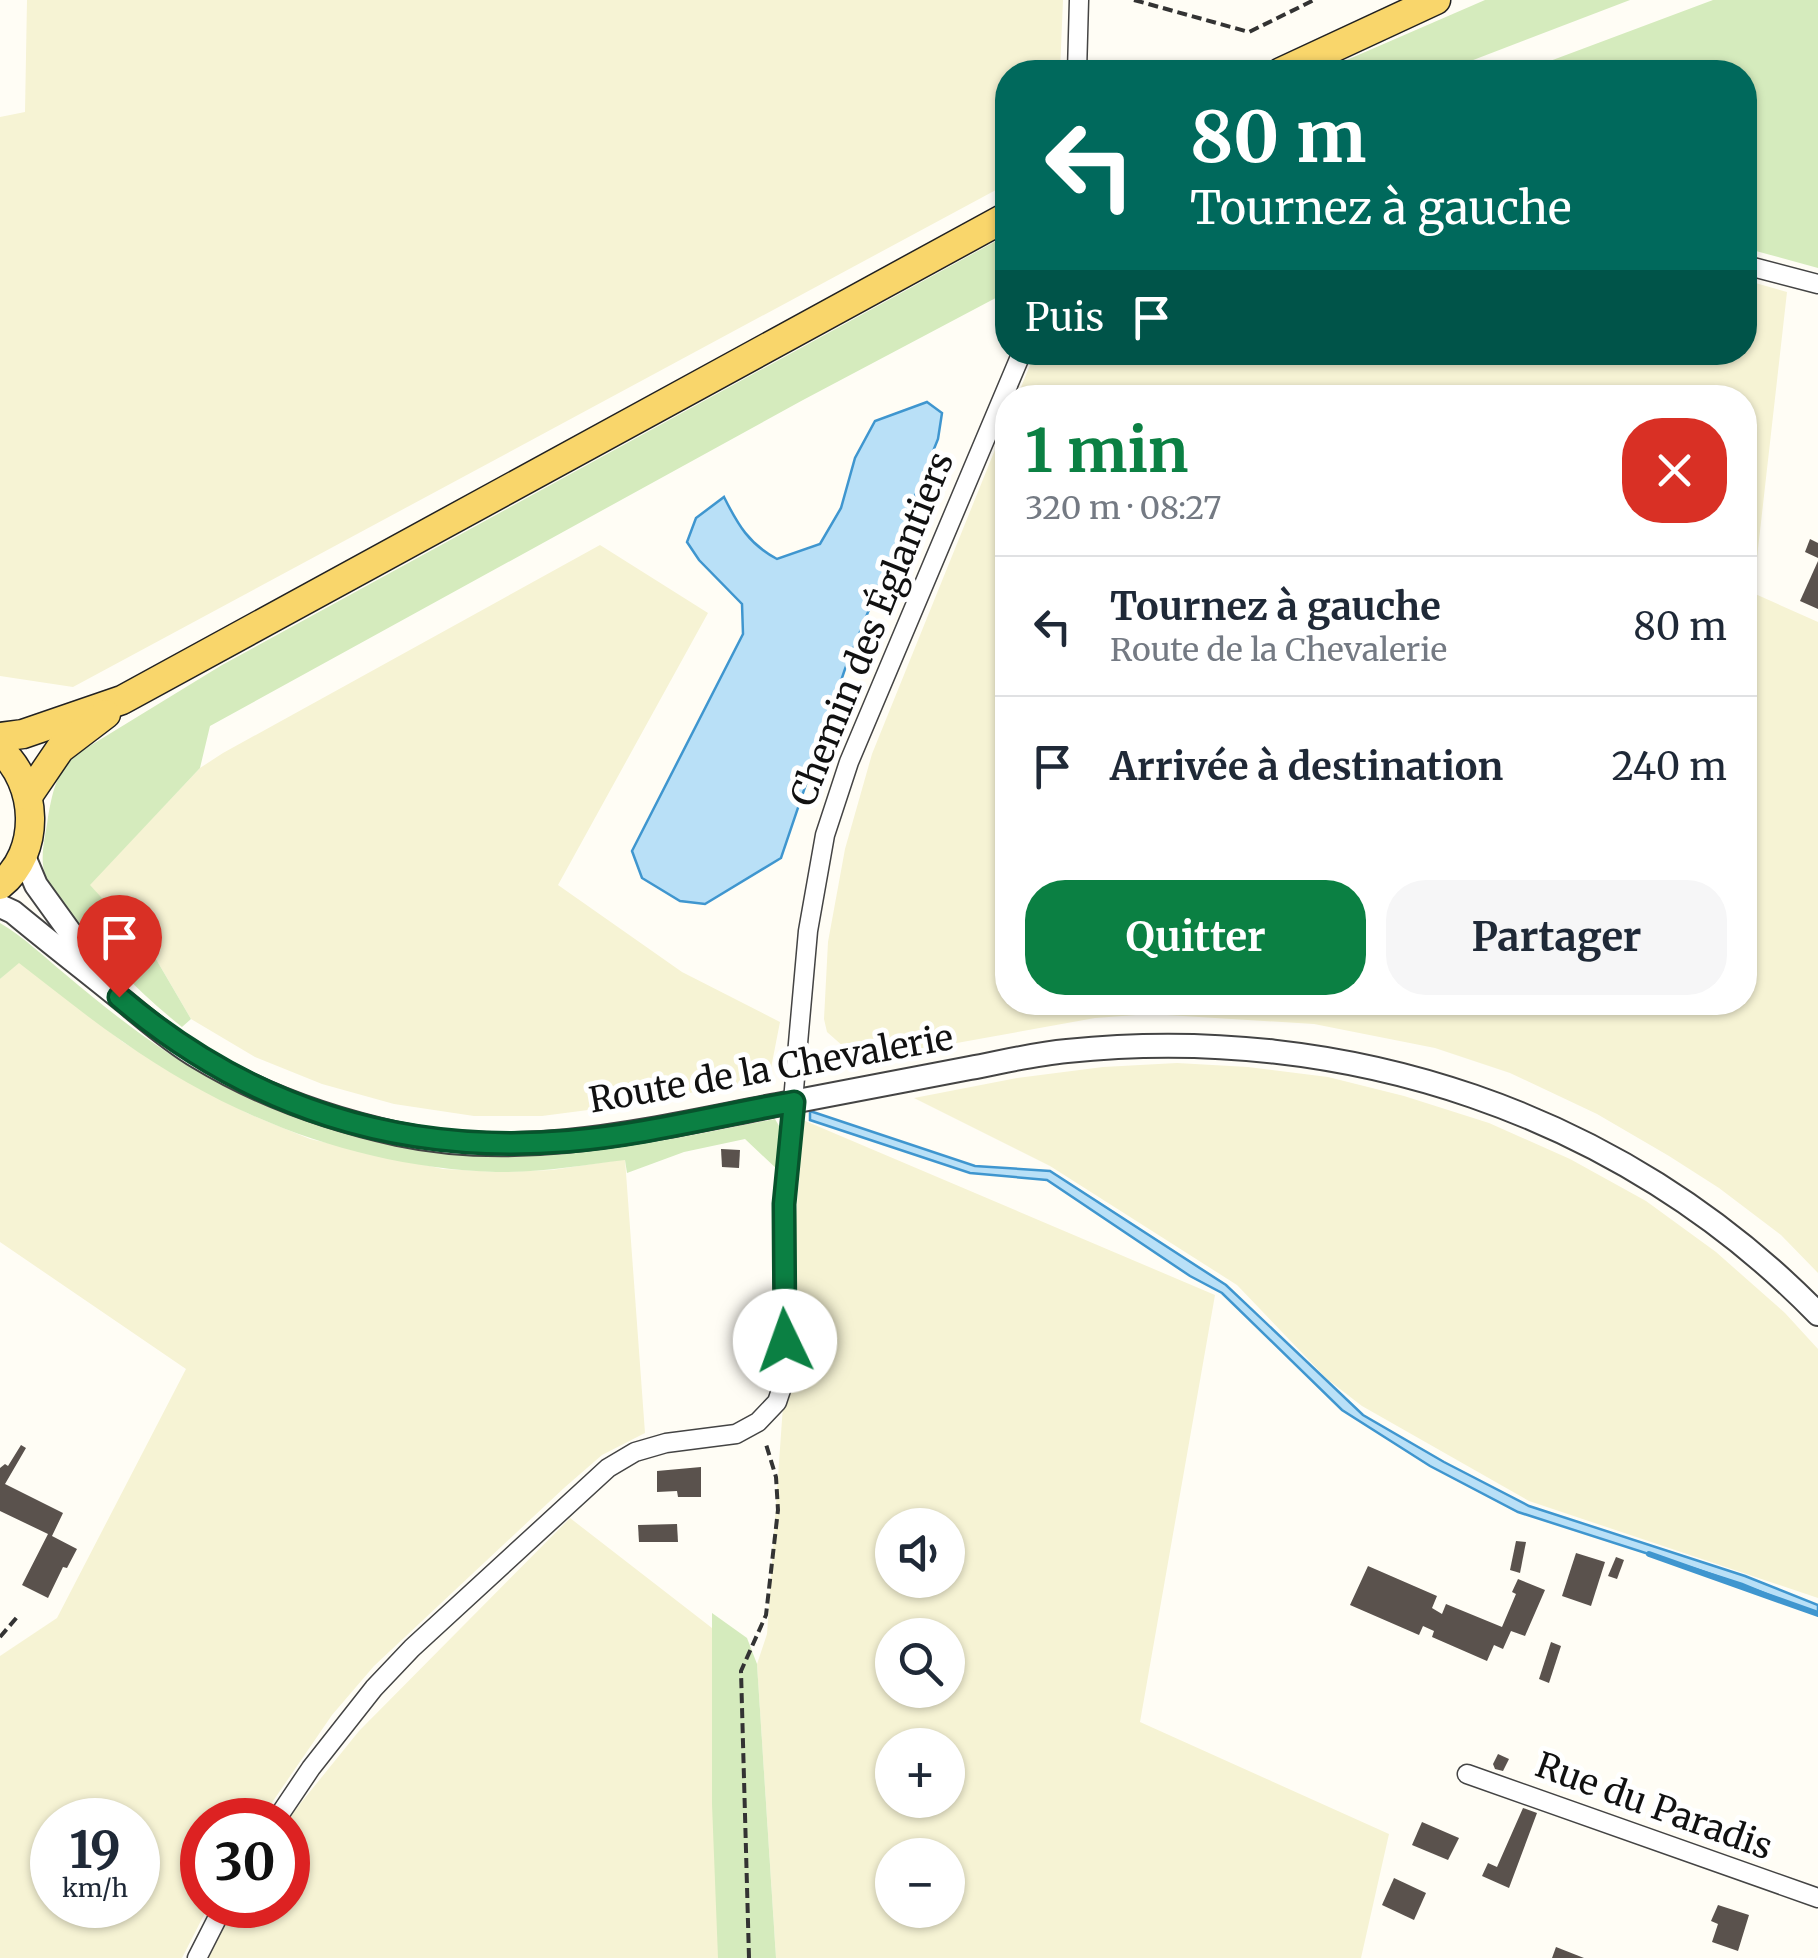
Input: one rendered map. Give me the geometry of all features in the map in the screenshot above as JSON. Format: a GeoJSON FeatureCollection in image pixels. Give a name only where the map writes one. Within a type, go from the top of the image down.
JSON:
{"type":"FeatureCollection","features":[{"type":"Feature","properties":{"kind":"main road"},"geometry":{"type":"LineString","coordinates":[[1307,60],[1436,0]]}},
{"type":"Feature","properties":{"kind":"main road"},"geometry":{"type":"LineString","coordinates":[[0,737],[23,734],[122,700],[995,223]]}},
{"type":"Feature","properties":{"kind":"main road"},"geometry":{"type":"LineString","coordinates":[[28,796],[60,749],[122,700]]}},
{"type":"Feature","properties":{"kind":"main road"},"geometry":{"type":"LineString","coordinates":[[0,750],[20,773],[28,796],[30,825],[23,854],[0,884]]}},
{"type":"Feature","properties":{"kind":"street"},"geometry":{"type":"LineString","coordinates":[[1078,60],[1079,0]]}},
{"type":"Feature","properties":{"kind":"street"},"geometry":{"type":"LineString","coordinates":[[1757,268],[1818,284]]}},
{"type":"Feature","properties":{"kind":"street","name":"Chemin des Églantiers"},"geometry":{"type":"LineString","coordinates":[[758,1422],[777,1402],[787,1372],[784,1223],[808,931],[825,835],[849,762],[995,416]]}},
{"type":"Feature","properties":{"kind":"street","name":"Route de la Chevalerie"},"geometry":{"type":"LineString","coordinates":[[23,854],[36,885],[119,997]]}},
{"type":"Feature","properties":{"kind":"street","name":"Route de la Chevalerie"},"geometry":{"type":"LineString","coordinates":[[0,906],[13,912],[194,1056],[270,1094],[360,1125],[429,1139],[483,1144],[573,1141],[1062,1051],[1111,1047],[1158,1044],[1266,1048],[1366,1064],[1512,1110],[1606,1154],[1721,1228],[1818,1314]]}},
{"type":"Feature","properties":{"kind":"street"},"geometry":{"type":"LineString","coordinates":[[291,1798],[374,1688],[412,1648],[608,1468],[635,1452],[666,1443],[736,1434],[758,1422]]}},
{"type":"Feature","properties":{"kind":"street","name":"Rue du Paradis"},"geometry":{"type":"LineString","coordinates":[[1467,1774],[1818,1898]]}},
{"type":"Feature","properties":{"kind":"street"},"geometry":{"type":"LineString","coordinates":[[197,1958],[212,1928]]}},
{"type":"Feature","properties":{"kind":"path"},"geometry":{"type":"LineString","coordinates":[[1134,0],[1249,32],[1314,0]]}},
{"type":"Feature","properties":{"kind":"path"},"geometry":{"type":"LineString","coordinates":[[749,1958],[742,1671],[766,1614],[778,1510],[776,1478],[758,1422]]}},
{"type":"Feature","properties":{"kind":"path"},"geometry":{"type":"LineString","coordinates":[[0,1637],[18,1616]]}},
{"type":"Feature","properties":{"kind":"shaded area"},"geometry":{"type":"Polygon","coordinates":[[[27,0],[1063,0],[1060,60],[995,60],[995,190],[73,687],[0,676],[0,117],[25,112],[27,0]]]}},
{"type":"Feature","properties":{"kind":"shaded area"},"geometry":{"type":"Polygon","coordinates":[[[1757,283],[1787,292],[1757,558],[1757,385],[1022,385],[1030,365],[1757,365],[1757,283]]]}},
{"type":"Feature","properties":{"kind":"shaded area"},"geometry":{"type":"Polygon","coordinates":[[[995,450],[995,1015],[1136,1015],[1095,1018],[901,1053],[860,1053],[844,1047],[827,1032],[824,1019],[828,942],[845,849],[872,754],[995,450]]]}},
{"type":"Feature","properties":{"kind":"shaded area"},"geometry":{"type":"Polygon","coordinates":[[[600,545],[708,613],[558,885],[682,972],[780,1022],[771,1068],[750,1081],[634,1104],[542,1116],[474,1116],[394,1104],[322,1084],[255,1057],[191,1019],[153,954],[89,885],[200,768],[600,545]]]}},
{"type":"Feature","properties":{"kind":"shaded area"},"geometry":{"type":"Polygon","coordinates":[[[1757,595],[1818,622],[1818,1273],[1781,1235],[1719,1188],[1597,1114],[1510,1073],[1435,1048],[1314,1024],[1166,1015],[1757,1015],[1757,595]]]}},
{"type":"Feature","properties":{"kind":"shaded area"},"geometry":{"type":"Polygon","coordinates":[[[19,962],[123,1042],[184,1080],[247,1113],[310,1139],[443,1169],[552,1170],[625,1159],[645,1433],[602,1455],[374,1666],[332,1715],[275,1798],[180,1798],[180,1928],[197,1928],[182,1958],[0,1958],[0,1656],[57,1618],[186,1369],[0,1242],[0,979],[19,962]]]}},
{"type":"Feature","properties":{"kind":"shaded area"},"geometry":{"type":"Polygon","coordinates":[[[1177,1063],[1328,1077],[1489,1123],[1570,1159],[1646,1201],[1716,1252],[1785,1313],[1818,1349],[1818,1598],[1529,1501],[1362,1406],[1327,1379],[1237,1285],[1050,1166],[914,1098],[1017,1078],[1177,1063]]]}},
{"type":"Feature","properties":{"kind":"shaded area"},"geometry":{"type":"Polygon","coordinates":[[[803,1120],[1215,1295],[1140,1722],[1389,1834],[1361,1958],[776,1958],[757,1664],[767,1634],[803,1120]]]}},
{"type":"Feature","properties":{"kind":"shaded area"},"geometry":{"type":"Polygon","coordinates":[[[570,1518],[712,1628],[722,1958],[207,1958],[219,1928],[310,1928],[310,1798],[305,1798],[359,1731],[570,1518]]]}},
{"type":"Feature","properties":{"kind":"green space"},"geometry":{"type":"Polygon","coordinates":[[[1485,0],[1630,0],[1473,60],[1347,60],[1485,0]]]}},
{"type":"Feature","properties":{"kind":"green space"},"geometry":{"type":"Polygon","coordinates":[[[1713,0],[1818,0],[1818,268],[1757,251],[1757,60],[1553,60],[1713,0]]]}},
{"type":"Feature","properties":{"kind":"green space"},"geometry":{"type":"Polygon","coordinates":[[[995,242],[995,298],[210,726],[200,768],[90,885],[153,954],[191,1019],[182,1027],[122,972],[55,891],[44,871],[44,844],[56,783],[75,755],[222,665],[995,242]]]}},
{"type":"Feature","properties":{"kind":"green space"},"geometry":{"type":"Polygon","coordinates":[[[0,923],[168,1053],[260,1103],[309,1122],[409,1148],[513,1156],[618,1148],[775,1119],[782,1131],[779,1171],[745,1139],[684,1152],[627,1173],[625,1160],[496,1172],[396,1161],[347,1149],[253,1116],[208,1094],[96,1022],[19,963],[0,979],[0,923]]]}},
{"type":"Feature","properties":{"kind":"green space"},"geometry":{"type":"Polygon","coordinates":[[[712,1613],[747,1638],[757,1664],[776,1958],[718,1958],[712,1804],[712,1613]]]}},
{"type":"Feature","properties":{"kind":"water"},"geometry":{"type":"Polygon","coordinates":[[[927,402],[942,413],[938,439],[845,669],[781,858],[705,904],[680,901],[642,878],[632,851],[743,634],[742,604],[687,542],[696,518],[724,497],[745,533],[777,559],[820,544],[841,508],[855,458],[875,421],[927,402]]]}},
{"type":"Feature","properties":{"kind":"water"},"geometry":{"type":"Polygon","coordinates":[[[810,1111],[975,1166],[1050,1171],[1226,1285],[1363,1415],[1444,1462],[1529,1506],[1745,1576],[1818,1605],[1818,1615],[1742,1584],[1518,1512],[1430,1466],[1342,1410],[1222,1293],[1190,1276],[1047,1180],[970,1173],[810,1120],[810,1111]]]}},
{"type":"Feature","properties":{"kind":"building"},"geometry":{"type":"Polygon","coordinates":[[[1810,539],[1818,543],[1818,558],[1805,552],[1810,539]]]}},
{"type":"Feature","properties":{"kind":"building"},"geometry":{"type":"Polygon","coordinates":[[[1818,561],[1818,609],[1800,601],[1818,561]]]}},
{"type":"Feature","properties":{"kind":"building"},"geometry":{"type":"Polygon","coordinates":[[[721,1149],[740,1150],[739,1168],[722,1167],[721,1149]]]}},
{"type":"Feature","properties":{"kind":"building"},"geometry":{"type":"Polygon","coordinates":[[[21,1445],[26,1448],[5,1484],[63,1513],[52,1536],[77,1549],[48,1598],[22,1585],[48,1534],[0,1511],[0,1468],[8,1466],[21,1445]]]}},
{"type":"Feature","properties":{"kind":"building"},"geometry":{"type":"Polygon","coordinates":[[[701,1467],[701,1497],[678,1497],[677,1491],[657,1492],[657,1471],[701,1467]]]}},
{"type":"Feature","properties":{"kind":"building"},"geometry":{"type":"Polygon","coordinates":[[[677,1524],[678,1542],[639,1542],[638,1525],[677,1524]]]}},
{"type":"Feature","properties":{"kind":"building"},"geometry":{"type":"Polygon","coordinates":[[[1516,1541],[1526,1542],[1520,1573],[1510,1570],[1516,1541]]]}},
{"type":"Feature","properties":{"kind":"building"},"geometry":{"type":"Polygon","coordinates":[[[1576,1553],[1605,1562],[1591,1606],[1562,1596],[1576,1553]]]}},
{"type":"Feature","properties":{"kind":"building"},"geometry":{"type":"Polygon","coordinates":[[[1616,1557],[1624,1560],[1617,1579],[1608,1576],[1616,1557]]]}},
{"type":"Feature","properties":{"kind":"building"},"geometry":{"type":"Polygon","coordinates":[[[1368,1566],[1437,1596],[1432,1608],[1442,1614],[1446,1604],[1502,1627],[1518,1579],[1545,1590],[1525,1636],[1511,1631],[1503,1649],[1494,1645],[1487,1661],[1432,1637],[1434,1631],[1423,1626],[1419,1635],[1350,1605],[1368,1566]]]}},
{"type":"Feature","properties":{"kind":"building"},"geometry":{"type":"Polygon","coordinates":[[[1551,1642],[1561,1646],[1549,1683],[1539,1679],[1551,1642]]]}},
{"type":"Feature","properties":{"kind":"building"},"geometry":{"type":"Polygon","coordinates":[[[1498,1754],[1509,1759],[1503,1771],[1493,1764],[1498,1754]]]}},
{"type":"Feature","properties":{"kind":"building"},"geometry":{"type":"Polygon","coordinates":[[[1523,1808],[1537,1813],[1509,1888],[1482,1876],[1488,1863],[1497,1867],[1523,1808]]]}},
{"type":"Feature","properties":{"kind":"building"},"geometry":{"type":"Polygon","coordinates":[[[1422,1822],[1459,1838],[1448,1860],[1412,1845],[1422,1822]]]}},
{"type":"Feature","properties":{"kind":"building"},"geometry":{"type":"Polygon","coordinates":[[[1394,1878],[1426,1893],[1414,1920],[1382,1905],[1394,1878]]]}},
{"type":"Feature","properties":{"kind":"building"},"geometry":{"type":"Polygon","coordinates":[[[1718,1905],[1749,1915],[1738,1951],[1712,1942],[1718,1924],[1711,1921],[1718,1905]]]}},
{"type":"Feature","properties":{"kind":"building"},"geometry":{"type":"Polygon","coordinates":[[[1556,1947],[1584,1958],[1552,1958],[1556,1947]]]}},
{"type":"Feature","properties":{"kind":"waterway"},"geometry":{"type":"LineString","coordinates":[[1649,1554],[1818,1614]]}},
{"type":"Feature","properties":{"kind":"route"},"geometry":{"type":"LineString","coordinates":[[119,997],[194,1056],[234,1077],[316,1111],[402,1135],[483,1144],[573,1141],[794,1102],[784,1204],[785,1341]]}}]}
